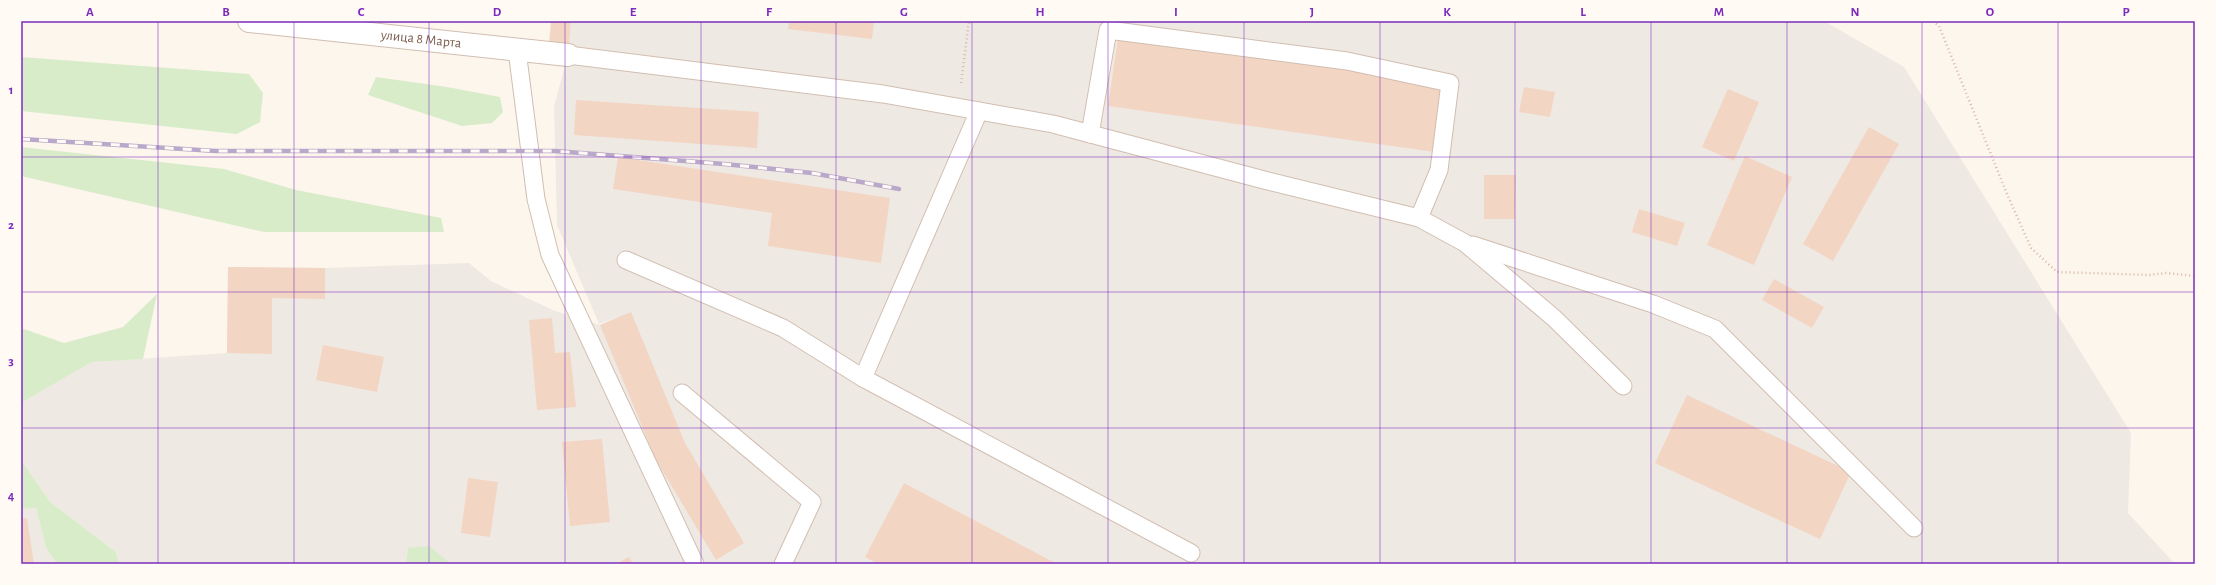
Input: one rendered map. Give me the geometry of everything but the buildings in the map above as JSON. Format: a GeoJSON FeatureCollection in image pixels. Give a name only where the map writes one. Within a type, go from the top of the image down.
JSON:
{"type":"FeatureCollection","features":[{"type":"Feature","properties":{"kind":"street","name":"улица 8 Марта"},"geometry":{"type":"LineString","coordinates":[[249,21],[568,55]]}},
{"type":"Feature","properties":{"kind":"lane"},"geometry":{"type":"LineString","coordinates":[[1090,134],[1108,30],[1347,61],[1450,83],[1439,170],[1419,218]]}},
{"type":"Feature","properties":{"kind":"lane"},"geometry":{"type":"LineString","coordinates":[[517,50],[536,200],[550,255],[695,564]]}},
{"type":"Feature","properties":{"kind":"lane"},"geometry":{"type":"LineString","coordinates":[[568,55],[883,94],[1053,124],[1264,180],[1419,218],[1465,243],[1653,304],[1715,329],[1914,528]]}},
{"type":"Feature","properties":{"kind":"lane"},"geometry":{"type":"LineString","coordinates":[[864,378],[979,111]]}},
{"type":"Feature","properties":{"kind":"lane"},"geometry":{"type":"LineString","coordinates":[[1465,243],[1554,318],[1623,386]]}},
{"type":"Feature","properties":{"kind":"lane"},"geometry":{"type":"LineString","coordinates":[[626,260],[783,328],[864,378],[1191,553]]}},
{"type":"Feature","properties":{"kind":"lane"},"geometry":{"type":"LineString","coordinates":[[682,393],[812,502],[783,564]]}},
{"type":"Feature","properties":{"kind":"path"},"geometry":{"type":"LineString","coordinates":[[958,108],[969,21]]}},
{"type":"Feature","properties":{"kind":"path"},"geometry":{"type":"LineString","coordinates":[[1933,21],[1939,26],[2007,194],[2032,248],[2057,272],[2149,275],[2166,273],[2195,276]]}},
{"type":"Feature","properties":{"kind":"shaded area"},"geometry":{"type":"Polygon","coordinates":[[[571,21],[1824,21],[1904,67],[2131,433],[2128,513],[2175,564],[451,564],[408,548],[406,564],[119,564],[116,552],[50,502],[21,460],[21,403],[92,362],[227,353],[228,267],[325,268],[469,263],[491,281],[555,311],[600,325],[619,317],[599,324],[557,225],[554,106],[568,55],[571,21]]]}},
{"type":"Feature","properties":{"kind":"shaded area"},"geometry":{"type":"Polygon","coordinates":[[[36,508],[46,548],[57,564],[21,564],[21,509],[36,508]]]}},
{"type":"Feature","properties":{"kind":"green space"},"geometry":{"type":"Polygon","coordinates":[[[21,57],[249,74],[263,93],[260,122],[237,134],[21,111],[21,57]]]}},
{"type":"Feature","properties":{"kind":"green space"},"geometry":{"type":"Polygon","coordinates":[[[376,77],[447,87],[500,97],[503,112],[492,123],[462,126],[368,95],[376,77]]]}},
{"type":"Feature","properties":{"kind":"green space"},"geometry":{"type":"Polygon","coordinates":[[[21,147],[224,169],[296,190],[441,218],[444,232],[264,232],[21,176],[21,147]]]}},
{"type":"Feature","properties":{"kind":"green space"},"geometry":{"type":"Polygon","coordinates":[[[157,294],[143,359],[92,362],[21,403],[21,328],[64,343],[123,327],[157,294]]]}},
{"type":"Feature","properties":{"kind":"green space"},"geometry":{"type":"Polygon","coordinates":[[[21,460],[50,502],[116,552],[119,564],[57,564],[46,548],[36,508],[21,509],[21,460]]]}},
{"type":"Feature","properties":{"kind":"green space"},"geometry":{"type":"Polygon","coordinates":[[[429,546],[451,564],[406,564],[408,548],[429,546]]]}},
{"type":"Feature","properties":{"kind":"railway"},"geometry":{"type":"LineString","coordinates":[[21,139],[216,151],[555,151],[724,164],[812,173],[899,189]]}}]}
